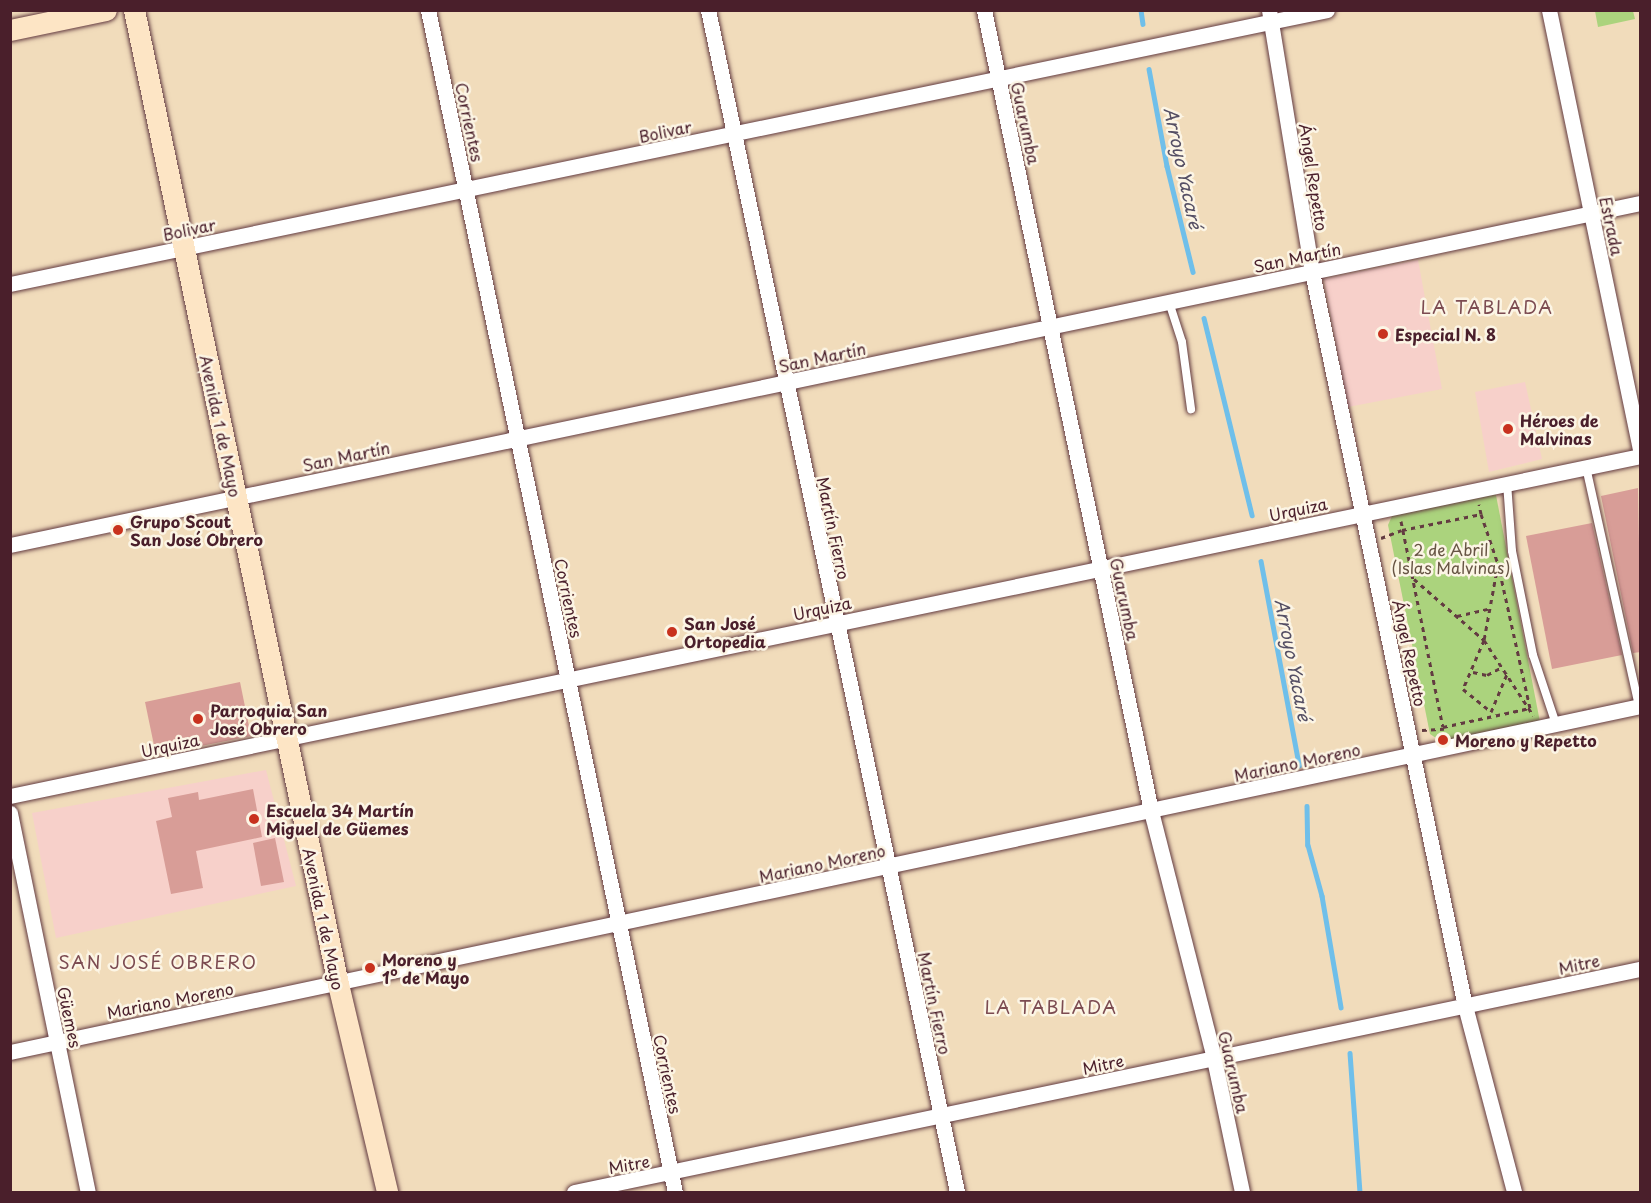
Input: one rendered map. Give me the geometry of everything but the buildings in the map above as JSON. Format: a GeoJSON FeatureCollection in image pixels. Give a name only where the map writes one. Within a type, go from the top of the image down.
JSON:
{"type":"FeatureCollection","features":[{"type":"Feature","properties":{"kind":"main road"},"geometry":{"type":"LineString","coordinates":[[10,30],[106,10]]}},
{"type":"Feature","properties":{"kind":"main road","name":"Avenida 1 de Mayo"},"geometry":{"type":"LineString","coordinates":[[134,10],[338,984],[387,1192]]}},
{"type":"Feature","properties":{"kind":"street","name":"Corrientes"},"geometry":{"type":"LineString","coordinates":[[428,10],[675,1192]]}},
{"type":"Feature","properties":{"kind":"street","name":"Martín Fierro"},"geometry":{"type":"LineString","coordinates":[[708,10],[784,383],[957,1192]]}},
{"type":"Feature","properties":{"kind":"street","name":"Guarumba"},"geometry":{"type":"LineString","coordinates":[[984,10],[1151,811],[1214,1059],[1242,1192]]}},
{"type":"Feature","properties":{"kind":"street","name":"Bolivar"},"geometry":{"type":"LineString","coordinates":[[10,284],[998,81],[1270,16],[1327,10]]}},
{"type":"Feature","properties":{"kind":"street","name":"Estrada"},"geometry":{"type":"LineString","coordinates":[[1549,10],[1641,448]]}},
{"type":"Feature","properties":{"kind":"street","name":"Ángel Repetto"},"geometry":{"type":"LineString","coordinates":[[1270,16],[1312,272],[1368,543],[1465,1006],[1514,1192]]}},
{"type":"Feature","properties":{"kind":"street","name":"San Martín"},"geometry":{"type":"LineString","coordinates":[[10,545],[1641,203]]}},
{"type":"Feature","properties":{"kind":"street","name":"Urquiza"},"geometry":{"type":"LineString","coordinates":[[10,796],[1641,456]]}},
{"type":"Feature","properties":{"kind":"street","name":"Mariano Moreno"},"geometry":{"type":"LineString","coordinates":[[10,1052],[1640,706]]}},
{"type":"Feature","properties":{"kind":"street","name":"Güemes"},"geometry":{"type":"LineString","coordinates":[[10,813],[88,1192]]}},
{"type":"Feature","properties":{"kind":"street","name":"Mitre"},"geometry":{"type":"LineString","coordinates":[[574,1192],[671,1175],[1641,969]]}},
{"type":"Feature","properties":{"kind":"lane"},"geometry":{"type":"LineString","coordinates":[[1169,302],[1182,342],[1191,409]]}},
{"type":"Feature","properties":{"kind":"lane"},"geometry":{"type":"LineString","coordinates":[[1586,467],[1640,706]]}},
{"type":"Feature","properties":{"kind":"lane"},"geometry":{"type":"LineString","coordinates":[[1507,483],[1512,551],[1533,656],[1556,724]]}},
{"type":"Feature","properties":{"kind":"path"},"geometry":{"type":"LineString","coordinates":[[1477,490],[1481,514],[1498,564],[1530,708]]}},
{"type":"Feature","properties":{"kind":"path"},"geometry":{"type":"LineString","coordinates":[[1398,506],[1443,728]]}},
{"type":"Feature","properties":{"kind":"path"},"geometry":{"type":"LineString","coordinates":[[1368,543],[1402,530],[1481,514]]}},
{"type":"Feature","properties":{"kind":"path"},"geometry":{"type":"LineString","coordinates":[[1492,714],[1464,689],[1473,672],[1484,639],[1498,564]]}},
{"type":"Feature","properties":{"kind":"path"},"geometry":{"type":"LineString","coordinates":[[1413,578],[1484,639],[1530,708]]}},
{"type":"Feature","properties":{"kind":"path"},"geometry":{"type":"LineString","coordinates":[[1456,616],[1491,608]]}},
{"type":"Feature","properties":{"kind":"path"},"geometry":{"type":"LineString","coordinates":[[1473,672],[1487,675],[1502,667]]}},
{"type":"Feature","properties":{"kind":"path"},"geometry":{"type":"LineString","coordinates":[[1492,714],[1507,674]]}},
{"type":"Feature","properties":{"kind":"path"},"geometry":{"type":"LineString","coordinates":[[1408,732],[1443,728],[1492,714],[1530,708]]}},
{"type":"Feature","properties":{"kind":"shaded area","name":"Especial N. 8"},"geometry":{"type":"Polygon","coordinates":[[[1418,260],[1442,389],[1348,407],[1324,279],[1418,260]]]}},
{"type":"Feature","properties":{"kind":"shaded area","name":"Héroes de Malvinas"},"geometry":{"type":"Polygon","coordinates":[[[1525,382],[1542,459],[1489,472],[1475,392],[1525,382]]]}},
{"type":"Feature","properties":{"kind":"shaded area"},"geometry":{"type":"Polygon","coordinates":[[[266,770],[296,886],[56,938],[32,813],[266,770]]]}},
{"type":"Feature","properties":{"kind":"green space"},"geometry":{"type":"Polygon","coordinates":[[[1595,11],[1633,11],[1635,19],[1598,27],[1595,11]]]}},
{"type":"Feature","properties":{"kind":"green space","name":"2 de Abril (Islas Malvinas)"},"geometry":{"type":"Polygon","coordinates":[[[1495,490],[1540,722],[1442,742],[1430,734],[1388,525],[1392,516],[1402,511],[1495,490]]]}},
{"type":"Feature","properties":{"kind":"waterway","name":"Arroyo Yacaré"},"geometry":{"type":"LineString","coordinates":[[1141,10],[1143,24]]}},
{"type":"Feature","properties":{"kind":"waterway","name":"Arroyo Yacaré"},"geometry":{"type":"LineString","coordinates":[[1149,69],[1167,166],[1193,272]]}},
{"type":"Feature","properties":{"kind":"waterway","name":"Arroyo Yacaré"},"geometry":{"type":"LineString","coordinates":[[1204,318],[1252,515]]}},
{"type":"Feature","properties":{"kind":"waterway","name":"Arroyo Yacaré"},"geometry":{"type":"LineString","coordinates":[[1261,561],[1299,765]]}},
{"type":"Feature","properties":{"kind":"waterway","name":"Arroyo Yacaré"},"geometry":{"type":"LineString","coordinates":[[1307,806],[1308,845],[1322,896],[1341,1007]]}},
{"type":"Feature","properties":{"kind":"waterway","name":"Arroyo Yacaré"},"geometry":{"type":"LineString","coordinates":[[1350,1053],[1360,1192]]}},
{"type":"Feature","properties":{"kind":"place","name":"Especial N. 8"},"geometry":{"type":"Point","coordinates":[1383,334]}},
{"type":"Feature","properties":{"kind":"place","name":"Héroes de Malvinas"},"geometry":{"type":"Point","coordinates":[1508,429]}},
{"type":"Feature","properties":{"kind":"place","name":"Grupo Scout San José Obrero"},"geometry":{"type":"Point","coordinates":[118,530]}},
{"type":"Feature","properties":{"kind":"place","name":"San José Ortopedia"},"geometry":{"type":"Point","coordinates":[672,632]}},
{"type":"Feature","properties":{"kind":"place","name":"Parroquia San José Obrero"},"geometry":{"type":"Point","coordinates":[198,719]}},
{"type":"Feature","properties":{"kind":"place","name":"Moreno y Repetto"},"geometry":{"type":"Point","coordinates":[1443,740]}},
{"type":"Feature","properties":{"kind":"place","name":"Escuela 34 Martín Miguel de Güemes"},"geometry":{"type":"Point","coordinates":[254,819]}},
{"type":"Feature","properties":{"kind":"place","name":"Moreno y 1º de Mayo"},"geometry":{"type":"Point","coordinates":[370,968]}},
{"type":"Feature","properties":{"kind":"district","name":"LA TABLADA"},"geometry":{"type":"Point","coordinates":[1487,307]}},
{"type":"Feature","properties":{"kind":"district","name":"SAN JOSÉ OBRERO"},"geometry":{"type":"Point","coordinates":[158,962]}},
{"type":"Feature","properties":{"kind":"district","name":"LA TABLADA"},"geometry":{"type":"Point","coordinates":[1051,1007]}}]}
